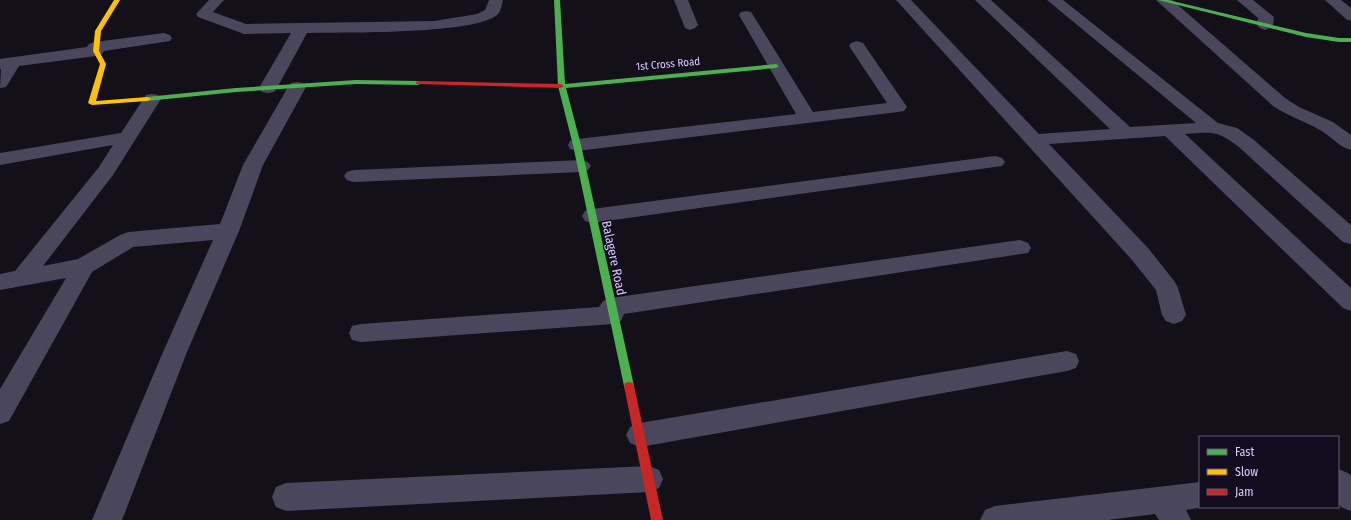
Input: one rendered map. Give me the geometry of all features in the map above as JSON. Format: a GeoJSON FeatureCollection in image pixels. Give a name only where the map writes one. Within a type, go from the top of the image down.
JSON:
{"type":"FeatureCollection","features":[{"type":"Feature","properties":{"kind":"street"},"geometry":{"type":"LineString","coordinates":[[96,49],[98,31],[117,0]]}},
{"type":"Feature","properties":{"kind":"street"},"geometry":{"type":"LineString","coordinates":[[217,0],[203,14],[244,29],[434,26],[480,18],[492,12],[496,0]]}},
{"type":"Feature","properties":{"kind":"street","name":"Balagere Road"},"geometry":{"type":"LineString","coordinates":[[556,0],[562,86],[577,145],[657,520]]}},
{"type":"Feature","properties":{"kind":"street"},"geometry":{"type":"LineString","coordinates":[[681,0],[690,25]]}},
{"type":"Feature","properties":{"kind":"street"},"geometry":{"type":"LineString","coordinates":[[903,0],[1134,249],[1167,288],[1174,315]]}},
{"type":"Feature","properties":{"kind":"street"},"geometry":{"type":"LineString","coordinates":[[982,0],[1126,133]]}},
{"type":"Feature","properties":{"kind":"street"},"geometry":{"type":"LineString","coordinates":[[1054,0],[1212,127]]}},
{"type":"Feature","properties":{"kind":"street"},"geometry":{"type":"LineString","coordinates":[[1162,0],[1265,21]]}},
{"type":"Feature","properties":{"kind":"street"},"geometry":{"type":"LineString","coordinates":[[1162,0],[1279,102],[1327,126],[1351,144]]}},
{"type":"Feature","properties":{"kind":"street"},"geometry":{"type":"LineString","coordinates":[[1191,0],[1320,38],[1351,40]]}},
{"type":"Feature","properties":{"kind":"street"},"geometry":{"type":"LineString","coordinates":[[1244,0],[1265,21]]}},
{"type":"Feature","properties":{"kind":"street"},"geometry":{"type":"LineString","coordinates":[[1332,0],[1351,16]]}},
{"type":"Feature","properties":{"kind":"street"},"geometry":{"type":"LineString","coordinates":[[746,14],[808,117]]}},
{"type":"Feature","properties":{"kind":"street"},"geometry":{"type":"LineString","coordinates":[[268,88],[301,28]]}},
{"type":"Feature","properties":{"kind":"street"},"geometry":{"type":"LineString","coordinates":[[0,83],[7,63],[164,38]]}},
{"type":"Feature","properties":{"kind":"street"},"geometry":{"type":"LineString","coordinates":[[577,145],[898,107],[856,46]]}},
{"type":"Feature","properties":{"kind":"street","name":"1st Cross Road"},"geometry":{"type":"LineString","coordinates":[[96,49],[103,64],[92,103],[356,82],[562,86],[776,66]]}},
{"type":"Feature","properties":{"kind":"street"},"geometry":{"type":"LineString","coordinates":[[106,520],[174,352],[228,231],[253,165],[297,87]]}},
{"type":"Feature","properties":{"kind":"street"},"geometry":{"type":"LineString","coordinates":[[23,276],[106,171],[152,99]]}},
{"type":"Feature","properties":{"kind":"street"},"geometry":{"type":"LineString","coordinates":[[1032,140],[1212,127],[1232,132],[1351,238]]}},
{"type":"Feature","properties":{"kind":"street"},"geometry":{"type":"LineString","coordinates":[[1170,130],[1351,302]]}},
{"type":"Feature","properties":{"kind":"street"},"geometry":{"type":"LineString","coordinates":[[0,159],[128,137]]}},
{"type":"Feature","properties":{"kind":"street"},"geometry":{"type":"LineString","coordinates":[[592,216],[994,162]]}},
{"type":"Feature","properties":{"kind":"street"},"geometry":{"type":"LineString","coordinates":[[354,176],[581,166]]}},
{"type":"Feature","properties":{"kind":"street"},"geometry":{"type":"LineString","coordinates":[[0,282],[23,276],[84,266],[128,240],[228,231]]}},
{"type":"Feature","properties":{"kind":"street"},"geometry":{"type":"LineString","coordinates":[[361,333],[612,311],[1020,248]]}},
{"type":"Feature","properties":{"kind":"street"},"geometry":{"type":"LineString","coordinates":[[0,413],[84,266]]}},
{"type":"Feature","properties":{"kind":"street"},"geometry":{"type":"LineString","coordinates":[[640,435],[1067,361]]}},
{"type":"Feature","properties":{"kind":"street"},"geometry":{"type":"LineString","coordinates":[[1339,478],[1351,476]]}},
{"type":"Feature","properties":{"kind":"street"},"geometry":{"type":"LineString","coordinates":[[286,497],[649,479]]}},
{"type":"Feature","properties":{"kind":"street"},"geometry":{"type":"LineString","coordinates":[[1339,483],[1351,497]]}},
{"type":"Feature","properties":{"kind":"street"},"geometry":{"type":"LineString","coordinates":[[995,520],[1169,510],[1199,495]]}},
{"type":"Feature","properties":{"kind":"traffic: fast"},"geometry":{"type":"LineString","coordinates":[[557,0],[562,86],[577,145],[629,386]]}},
{"type":"Feature","properties":{"kind":"traffic: fast"},"geometry":{"type":"LineString","coordinates":[[1161,0],[1306,35],[1339,40],[1351,40]]}},
{"type":"Feature","properties":{"kind":"traffic: fast"},"geometry":{"type":"LineString","coordinates":[[561,86],[776,66]]}},
{"type":"Feature","properties":{"kind":"traffic: fast"},"geometry":{"type":"LineString","coordinates":[[147,99],[236,90],[356,82],[418,83]]}},
{"type":"Feature","properties":{"kind":"traffic: slow"},"geometry":{"type":"LineString","coordinates":[[117,0],[98,31],[96,51],[103,64],[92,103],[147,99]]}},
{"type":"Feature","properties":{"kind":"traffic: jam"},"geometry":{"type":"LineString","coordinates":[[418,83],[561,86]]}},
{"type":"Feature","properties":{"kind":"traffic: jam"},"geometry":{"type":"LineString","coordinates":[[629,386],[657,520]]}}]}
